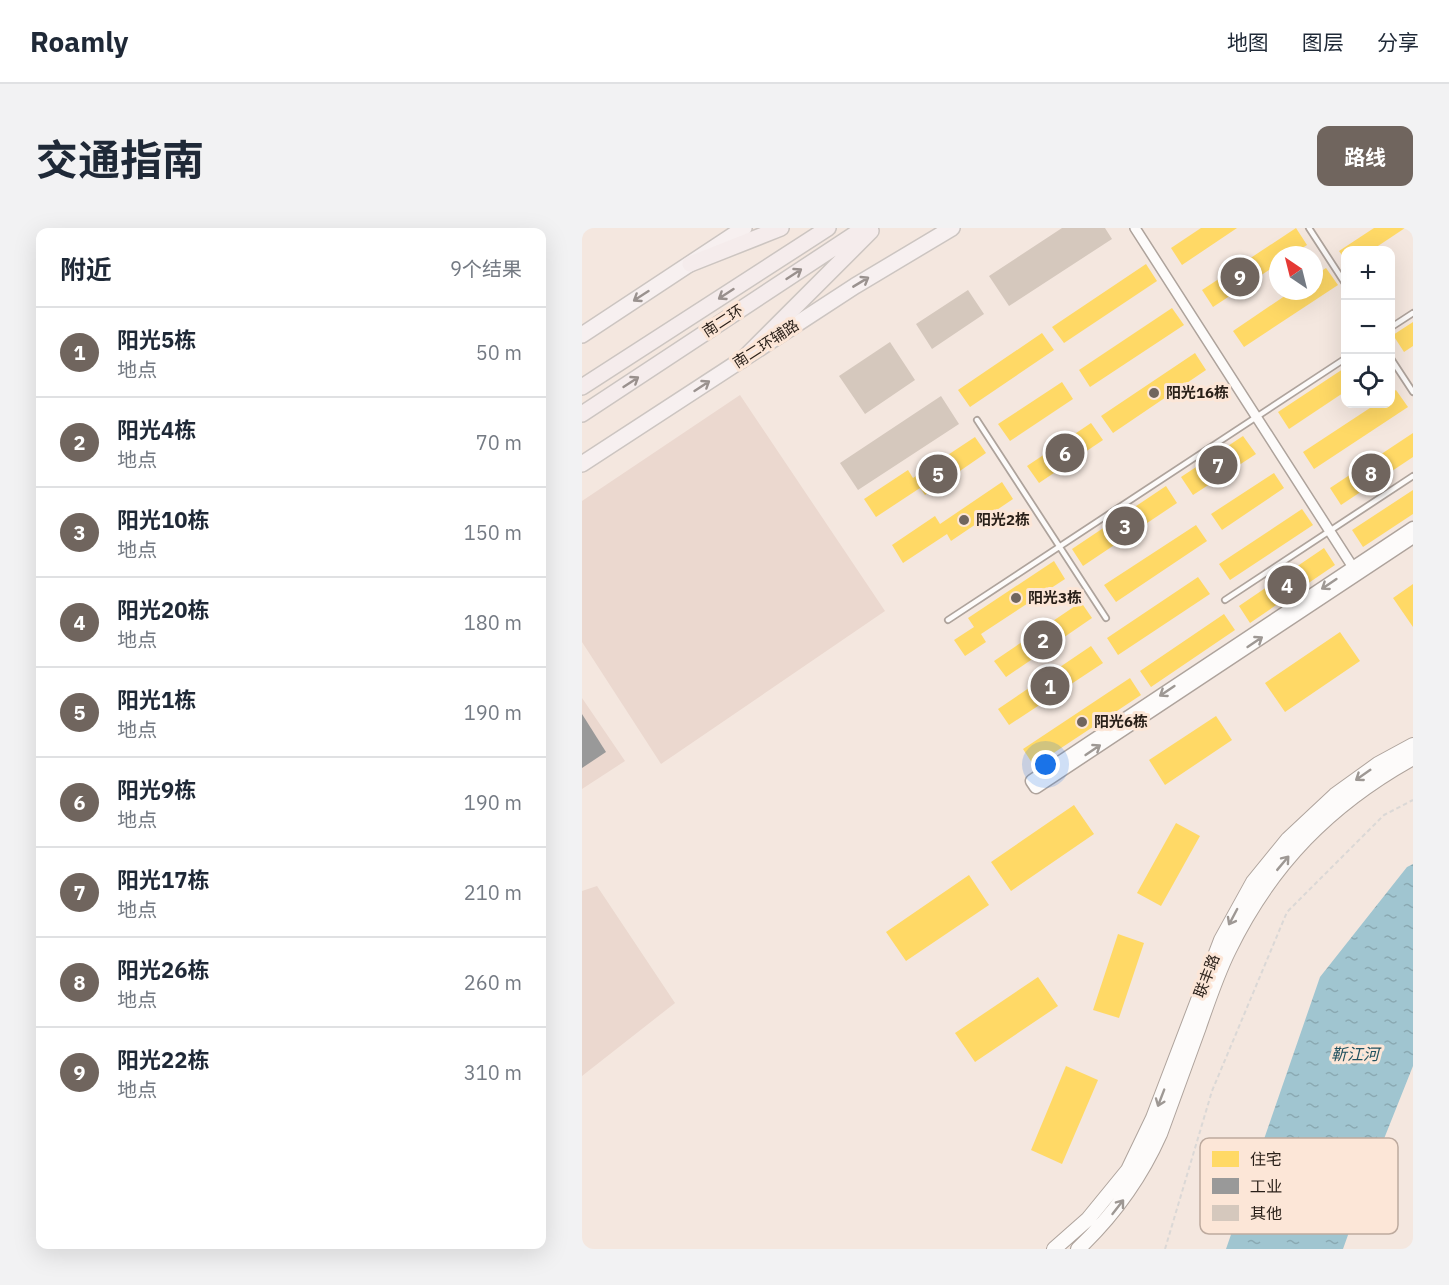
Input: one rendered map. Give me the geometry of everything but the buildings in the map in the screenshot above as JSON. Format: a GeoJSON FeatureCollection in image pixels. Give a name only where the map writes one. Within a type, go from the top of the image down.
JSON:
{"type":"FeatureCollection","features":[{"type":"Feature","properties":{"kind":"highway"},"geometry":{"type":"LineString","coordinates":[[690,264],[781,228]]}},
{"type":"Feature","properties":{"kind":"highway","name":"南二环"},"geometry":{"type":"LineString","coordinates":[[582,387],[828,228]]}},
{"type":"Feature","properties":{"kind":"highway","name":"南二环"},"geometry":{"type":"LineString","coordinates":[[582,414],[864,228]]}},
{"type":"Feature","properties":{"kind":"highway"},"geometry":{"type":"LineString","coordinates":[[742,360],[874,228]]}},
{"type":"Feature","properties":{"kind":"main road"},"geometry":{"type":"LineString","coordinates":[[582,335],[744,228]]}},
{"type":"Feature","properties":{"kind":"main road","name":"南二环辅路"},"geometry":{"type":"LineString","coordinates":[[582,464],[855,286],[952,228]]}},
{"type":"Feature","properties":{"kind":"main road","name":"联丰路"},"geometry":{"type":"LineString","coordinates":[[1054,1249],[1088,1219],[1128,1170],[1153,1118],[1221,940],[1253,882],[1288,839],[1335,795],[1378,764],[1413,745]]}},
{"type":"Feature","properties":{"kind":"main road","name":"联丰路"},"geometry":{"type":"LineString","coordinates":[[1078,1249],[1110,1217],[1131,1190],[1148,1161],[1228,952],[1262,892],[1295,849],[1335,811],[1361,790],[1413,758]]}},
{"type":"Feature","properties":{"kind":"street"},"geometry":{"type":"LineString","coordinates":[[1135,228],[1356,571]]}},
{"type":"Feature","properties":{"kind":"street"},"geometry":{"type":"LineString","coordinates":[[1413,528],[1356,571],[1036,787],[1032,781],[1356,571],[1413,537]]}},
{"type":"Feature","properties":{"kind":"lane"},"geometry":{"type":"LineString","coordinates":[[1309,228],[1341,277]]}},
{"type":"Feature","properties":{"kind":"lane"},"geometry":{"type":"LineString","coordinates":[[1395,325],[1413,313]]}},
{"type":"Feature","properties":{"kind":"lane"},"geometry":{"type":"LineString","coordinates":[[948,620],[1341,361]]}},
{"type":"Feature","properties":{"kind":"lane"},"geometry":{"type":"LineString","coordinates":[[1395,365],[1413,392]]}},
{"type":"Feature","properties":{"kind":"lane"},"geometry":{"type":"LineString","coordinates":[[976,420],[1106,618]]}},
{"type":"Feature","properties":{"kind":"lane"},"geometry":{"type":"LineString","coordinates":[[1226,600],[1413,476]]}},
{"type":"Feature","properties":{"kind":"path"},"geometry":{"type":"LineString","coordinates":[[1165,1249],[1212,1091],[1287,912],[1384,815],[1413,800]]}},
{"type":"Feature","properties":{"kind":"shaded area"},"geometry":{"type":"Polygon","coordinates":[[[740,395],[885,611],[661,764],[582,642],[582,501],[740,395]]]}},
{"type":"Feature","properties":{"kind":"shaded area"},"geometry":{"type":"Polygon","coordinates":[[[582,698],[625,761],[582,789],[582,698]]]}},
{"type":"Feature","properties":{"kind":"shaded area"},"geometry":{"type":"Polygon","coordinates":[[[597,886],[675,1003],[582,1076],[582,891],[597,886]]]}},
{"type":"Feature","properties":{"kind":"water","name":"靳江河"},"geometry":{"type":"Polygon","coordinates":[[[1413,864],[1413,1066],[1384,1138],[1264,1138],[1320,977],[1407,867],[1413,864]]]}},
{"type":"Feature","properties":{"kind":"water","name":"靳江河"},"geometry":{"type":"Polygon","coordinates":[[[1231,1234],[1348,1234],[1343,1249],[1226,1249],[1231,1234]]]}},
{"type":"Feature","properties":{"kind":"place","name":"阳光22栋"},"geometry":{"type":"Point","coordinates":[1240,277]}},
{"type":"Feature","properties":{"kind":"place","name":"阳光16栋"},"geometry":{"type":"Point","coordinates":[1154,393]}},
{"type":"Feature","properties":{"kind":"place","name":"阳光9栋"},"geometry":{"type":"Point","coordinates":[1065,453]}},
{"type":"Feature","properties":{"kind":"place","name":"阳光17栋"},"geometry":{"type":"Point","coordinates":[1218,465]}},
{"type":"Feature","properties":{"kind":"place","name":"阳光26栋"},"geometry":{"type":"Point","coordinates":[1371,473]}},
{"type":"Feature","properties":{"kind":"place","name":"阳光1栋"},"geometry":{"type":"Point","coordinates":[938,474]}},
{"type":"Feature","properties":{"kind":"place","name":"阳光2栋"},"geometry":{"type":"Point","coordinates":[964,520]}},
{"type":"Feature","properties":{"kind":"place","name":"阳光10栋"},"geometry":{"type":"Point","coordinates":[1125,526]}},
{"type":"Feature","properties":{"kind":"place","name":"阳光20栋"},"geometry":{"type":"Point","coordinates":[1287,585]}},
{"type":"Feature","properties":{"kind":"place","name":"阳光3栋"},"geometry":{"type":"Point","coordinates":[1016,598]}},
{"type":"Feature","properties":{"kind":"place","name":"阳光4栋"},"geometry":{"type":"Point","coordinates":[1043,640]}},
{"type":"Feature","properties":{"kind":"place","name":"阳光5栋"},"geometry":{"type":"Point","coordinates":[1050,686]}},
{"type":"Feature","properties":{"kind":"place","name":"阳光6栋"},"geometry":{"type":"Point","coordinates":[1082,722]}}]}
